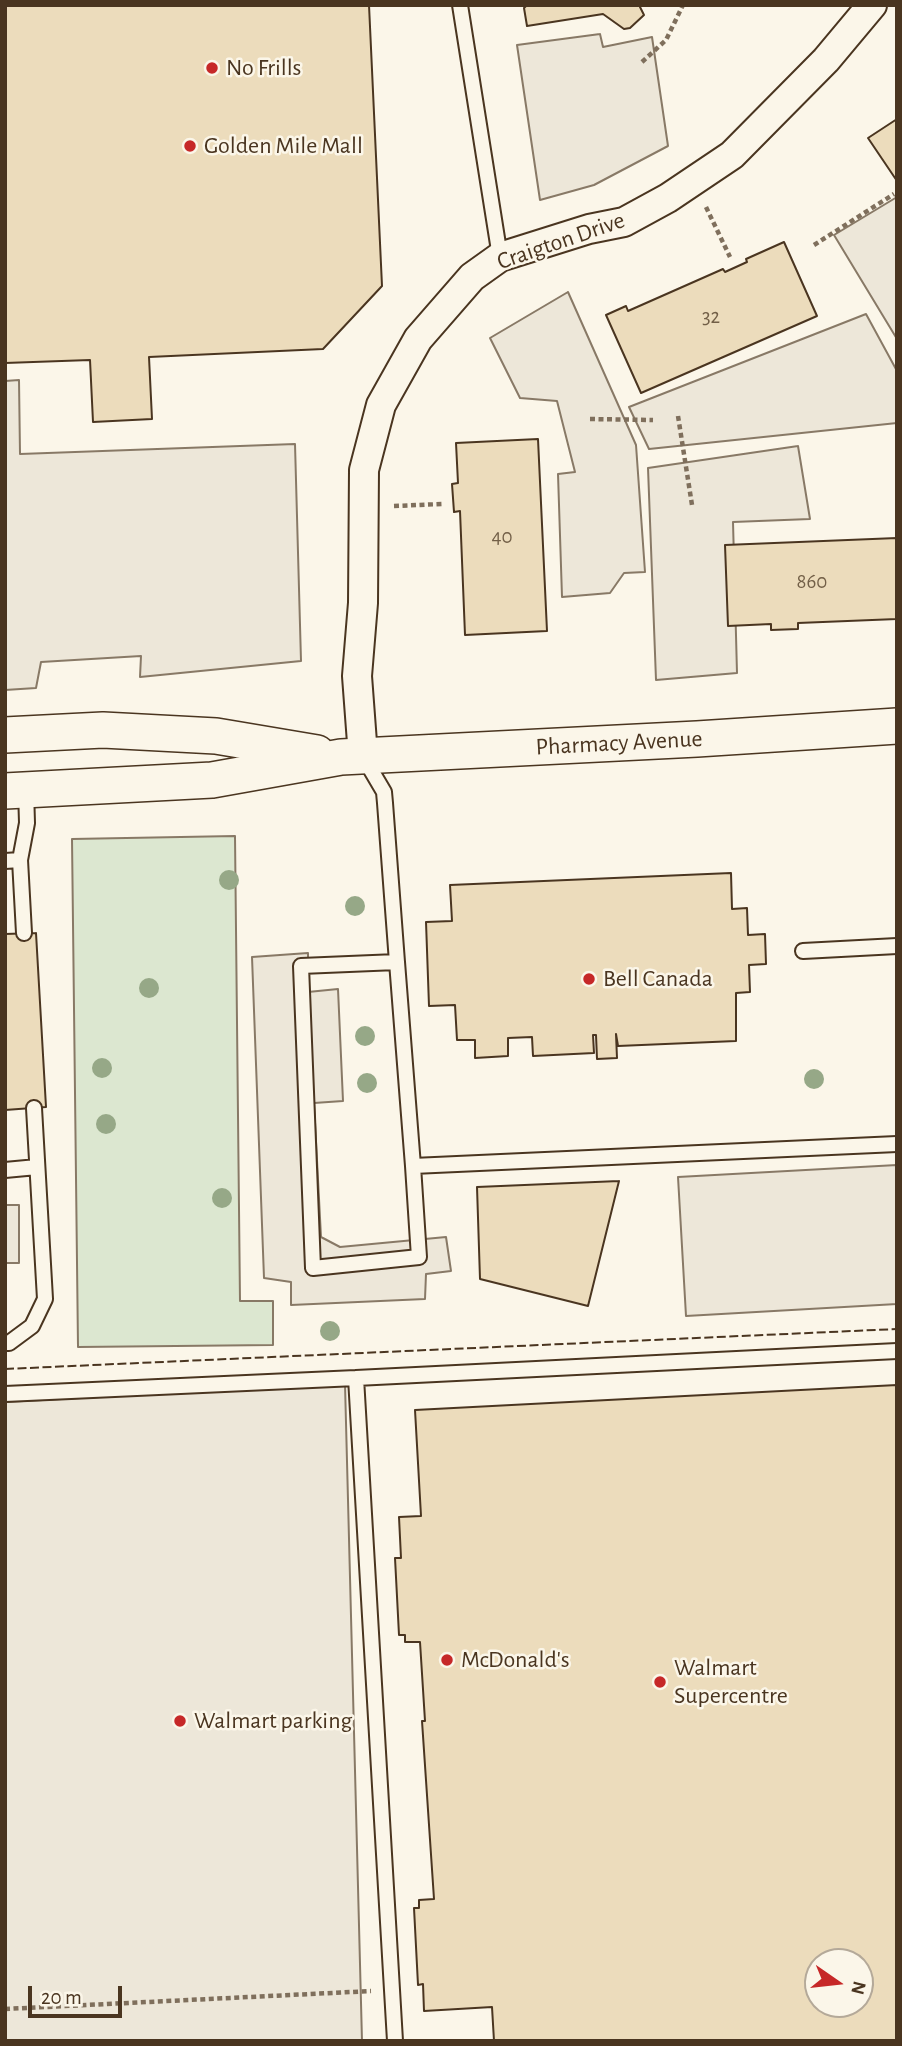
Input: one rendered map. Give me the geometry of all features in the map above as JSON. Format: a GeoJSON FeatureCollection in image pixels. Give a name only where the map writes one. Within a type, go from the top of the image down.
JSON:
{"type":"FeatureCollection","features":[{"type":"Feature","properties":{"kind":"street","name":"Craigton Drive"},"geometry":{"type":"LineString","coordinates":[[352,756],[363,603],[364,470],[381,405],[418,339],[472,277],[500,257],[589,229],[624,222],[668,198],[732,155],[827,60],[872,5]]}},
{"type":"Feature","properties":{"kind":"street","name":"Pharmacy Avenue"},"geometry":{"type":"LineString","coordinates":[[16,790],[212,780],[352,756],[897,726]]}},
{"type":"Feature","properties":{"kind":"street","name":"Pharmacy Avenue"},"geometry":{"type":"LineString","coordinates":[[5,735],[103,730],[216,736],[352,756]]}},
{"type":"Feature","properties":{"kind":"lane"},"geometry":{"type":"LineString","coordinates":[[460,5],[500,257]]}},
{"type":"Feature","properties":{"kind":"lane"},"geometry":{"type":"LineString","coordinates":[[352,756],[384,792],[397,962],[419,1257],[313,1268],[301,966],[397,962]]}},
{"type":"Feature","properties":{"kind":"lane"},"geometry":{"type":"LineString","coordinates":[[16,790],[27,823],[12,860],[24,933]]}},
{"type":"Feature","properties":{"kind":"lane"},"geometry":{"type":"LineString","coordinates":[[803,951],[897,946]]}},
{"type":"Feature","properties":{"kind":"lane"},"geometry":{"type":"LineString","coordinates":[[5,1343],[9,1343],[32,1326],[44,1299],[34,1108]]}},
{"type":"Feature","properties":{"kind":"lane"},"geometry":{"type":"LineString","coordinates":[[412,1166],[897,1144]]}},
{"type":"Feature","properties":{"kind":"lane"},"geometry":{"type":"LineString","coordinates":[[5,1170],[37,1167]]}},
{"type":"Feature","properties":{"kind":"lane"},"geometry":{"type":"LineString","coordinates":[[5,1394],[897,1350]]}},
{"type":"Feature","properties":{"kind":"lane"},"geometry":{"type":"LineString","coordinates":[[356,1378],[395,2041]]}},
{"type":"Feature","properties":{"kind":"path"},"geometry":{"type":"LineString","coordinates":[[642,62],[666,40],[683,5]]}},
{"type":"Feature","properties":{"kind":"path"},"geometry":{"type":"LineString","coordinates":[[694,181],[730,257]]}},
{"type":"Feature","properties":{"kind":"path"},"geometry":{"type":"LineString","coordinates":[[814,246],[894,194]]}},
{"type":"Feature","properties":{"kind":"path"},"geometry":{"type":"LineString","coordinates":[[678,416],[692,505]]}},
{"type":"Feature","properties":{"kind":"path"},"geometry":{"type":"LineString","coordinates":[[590,419],[653,420]]}},
{"type":"Feature","properties":{"kind":"path"},"geometry":{"type":"LineString","coordinates":[[363,507],[442,504]]}},
{"type":"Feature","properties":{"kind":"path"},"geometry":{"type":"LineString","coordinates":[[5,2009],[392,1990]]}},
{"type":"Feature","properties":{"kind":"green space"},"geometry":{"type":"Polygon","coordinates":[[[235,836],[240,1301],[273,1301],[273,1345],[78,1347],[72,839],[235,836]]]}},
{"type":"Feature","properties":{"kind":"shaded area"},"geometry":{"type":"Polygon","coordinates":[[[600,34],[603,47],[652,37],[668,146],[594,185],[540,200],[517,45],[600,34]]]}},
{"type":"Feature","properties":{"kind":"shaded area"},"geometry":{"type":"Polygon","coordinates":[[[897,197],[897,339],[834,235],[897,197]]]}},
{"type":"Feature","properties":{"kind":"shaded area"},"geometry":{"type":"Polygon","coordinates":[[[568,292],[636,445],[645,572],[624,573],[610,593],[562,597],[558,474],[575,472],[557,401],[520,398],[490,338],[568,292]]]}},
{"type":"Feature","properties":{"kind":"shaded area"},"geometry":{"type":"Polygon","coordinates":[[[866,314],[897,371],[897,423],[649,449],[629,407],[866,314]]]}},
{"type":"Feature","properties":{"kind":"shaded area"},"geometry":{"type":"Polygon","coordinates":[[[19,380],[20,454],[295,444],[301,661],[140,677],[141,656],[41,662],[36,688],[5,690],[5,381],[19,380]]]}},
{"type":"Feature","properties":{"kind":"shaded area"},"geometry":{"type":"Polygon","coordinates":[[[798,446],[810,519],[733,522],[737,673],[656,680],[648,468],[798,446]]]}},
{"type":"Feature","properties":{"kind":"shaded area"},"geometry":{"type":"Polygon","coordinates":[[[308,953],[308,992],[338,989],[343,1101],[314,1103],[321,1237],[340,1247],[446,1237],[451,1271],[426,1274],[425,1299],[291,1305],[291,1282],[264,1278],[252,957],[308,953]]]}},
{"type":"Feature","properties":{"kind":"shaded area"},"geometry":{"type":"Polygon","coordinates":[[[897,1165],[897,1304],[686,1316],[678,1177],[897,1165]]]}},
{"type":"Feature","properties":{"kind":"shaded area"},"geometry":{"type":"Polygon","coordinates":[[[5,1205],[19,1205],[19,1263],[5,1263],[5,1205]]]}},
{"type":"Feature","properties":{"kind":"shaded area","name":"Walmart parking"},"geometry":{"type":"Polygon","coordinates":[[[345,1384],[362,2041],[5,2041],[5,1402],[345,1384]]]}},
{"type":"Feature","properties":{"kind":"building","name":"Golden Mile Mall"},"geometry":{"type":"Polygon","coordinates":[[[5,5],[369,5],[382,286],[323,349],[149,357],[152,419],[93,422],[90,360],[5,363],[5,5]]]}},
{"type":"Feature","properties":{"kind":"building"},"geometry":{"type":"Polygon","coordinates":[[[527,5],[639,5],[644,15],[630,28],[624,29],[603,14],[527,26],[524,8],[527,5]]]}},
{"type":"Feature","properties":{"kind":"building"},"geometry":{"type":"Polygon","coordinates":[[[897,119],[897,181],[868,138],[897,119]]]}},
{"type":"Feature","properties":{"kind":"building"},"geometry":{"type":"Polygon","coordinates":[[[784,242],[817,316],[641,393],[606,315],[626,306],[628,311],[723,269],[725,272],[784,242]]]}},
{"type":"Feature","properties":{"kind":"building"},"geometry":{"type":"Polygon","coordinates":[[[538,439],[547,631],[465,635],[460,511],[454,512],[452,484],[458,483],[456,443],[538,439]]]}},
{"type":"Feature","properties":{"kind":"building"},"geometry":{"type":"Polygon","coordinates":[[[897,538],[897,619],[798,623],[798,629],[771,630],[771,624],[728,626],[725,545],[897,538]]]}},
{"type":"Feature","properties":{"kind":"building","name":"Bell Canada"},"geometry":{"type":"Polygon","coordinates":[[[731,873],[732,909],[747,908],[748,935],[765,934],[766,964],[749,965],[750,992],[736,993],[736,1041],[618,1046],[616,1034],[617,1058],[597,1059],[596,1035],[593,1035],[594,1053],[533,1056],[532,1037],[508,1038],[508,1056],[475,1058],[475,1040],[457,1040],[455,1005],[429,1006],[426,922],[452,921],[450,885],[731,873]]]}},
{"type":"Feature","properties":{"kind":"building"},"geometry":{"type":"Polygon","coordinates":[[[36,933],[46,1107],[5,1110],[5,934],[36,933]]]}},
{"type":"Feature","properties":{"kind":"building"},"geometry":{"type":"Polygon","coordinates":[[[619,1181],[588,1306],[480,1279],[477,1187],[619,1181]]]}},
{"type":"Feature","properties":{"kind":"building","name":"Walmart Supercentre"},"geometry":{"type":"Polygon","coordinates":[[[897,1385],[897,2041],[494,2041],[492,2007],[424,2011],[423,1984],[418,1985],[414,1908],[419,1908],[419,1900],[434,1899],[422,1721],[425,1721],[420,1642],[405,1642],[405,1635],[399,1635],[395,1558],[401,1558],[399,1517],[421,1516],[415,1410],[897,1385]]]}},
{"type":"Feature","properties":{"kind":"fence"},"geometry":{"type":"LineString","coordinates":[[5,1369],[897,1329]]}},
{"type":"Feature","properties":{"kind":"place","name":"No Frills"},"geometry":{"type":"Point","coordinates":[212,68]}},
{"type":"Feature","properties":{"kind":"place","name":"Golden Mile Mall"},"geometry":{"type":"Point","coordinates":[190,146]}},
{"type":"Feature","properties":{"kind":"place","name":"Bell Canada"},"geometry":{"type":"Point","coordinates":[589,979]}},
{"type":"Feature","properties":{"kind":"place","name":"McDonald's"},"geometry":{"type":"Point","coordinates":[447,1660]}},
{"type":"Feature","properties":{"kind":"place","name":"Walmart Supercentre"},"geometry":{"type":"Point","coordinates":[660,1682]}},
{"type":"Feature","properties":{"kind":"place","name":"Walmart parking"},"geometry":{"type":"Point","coordinates":[180,1721]}}]}
